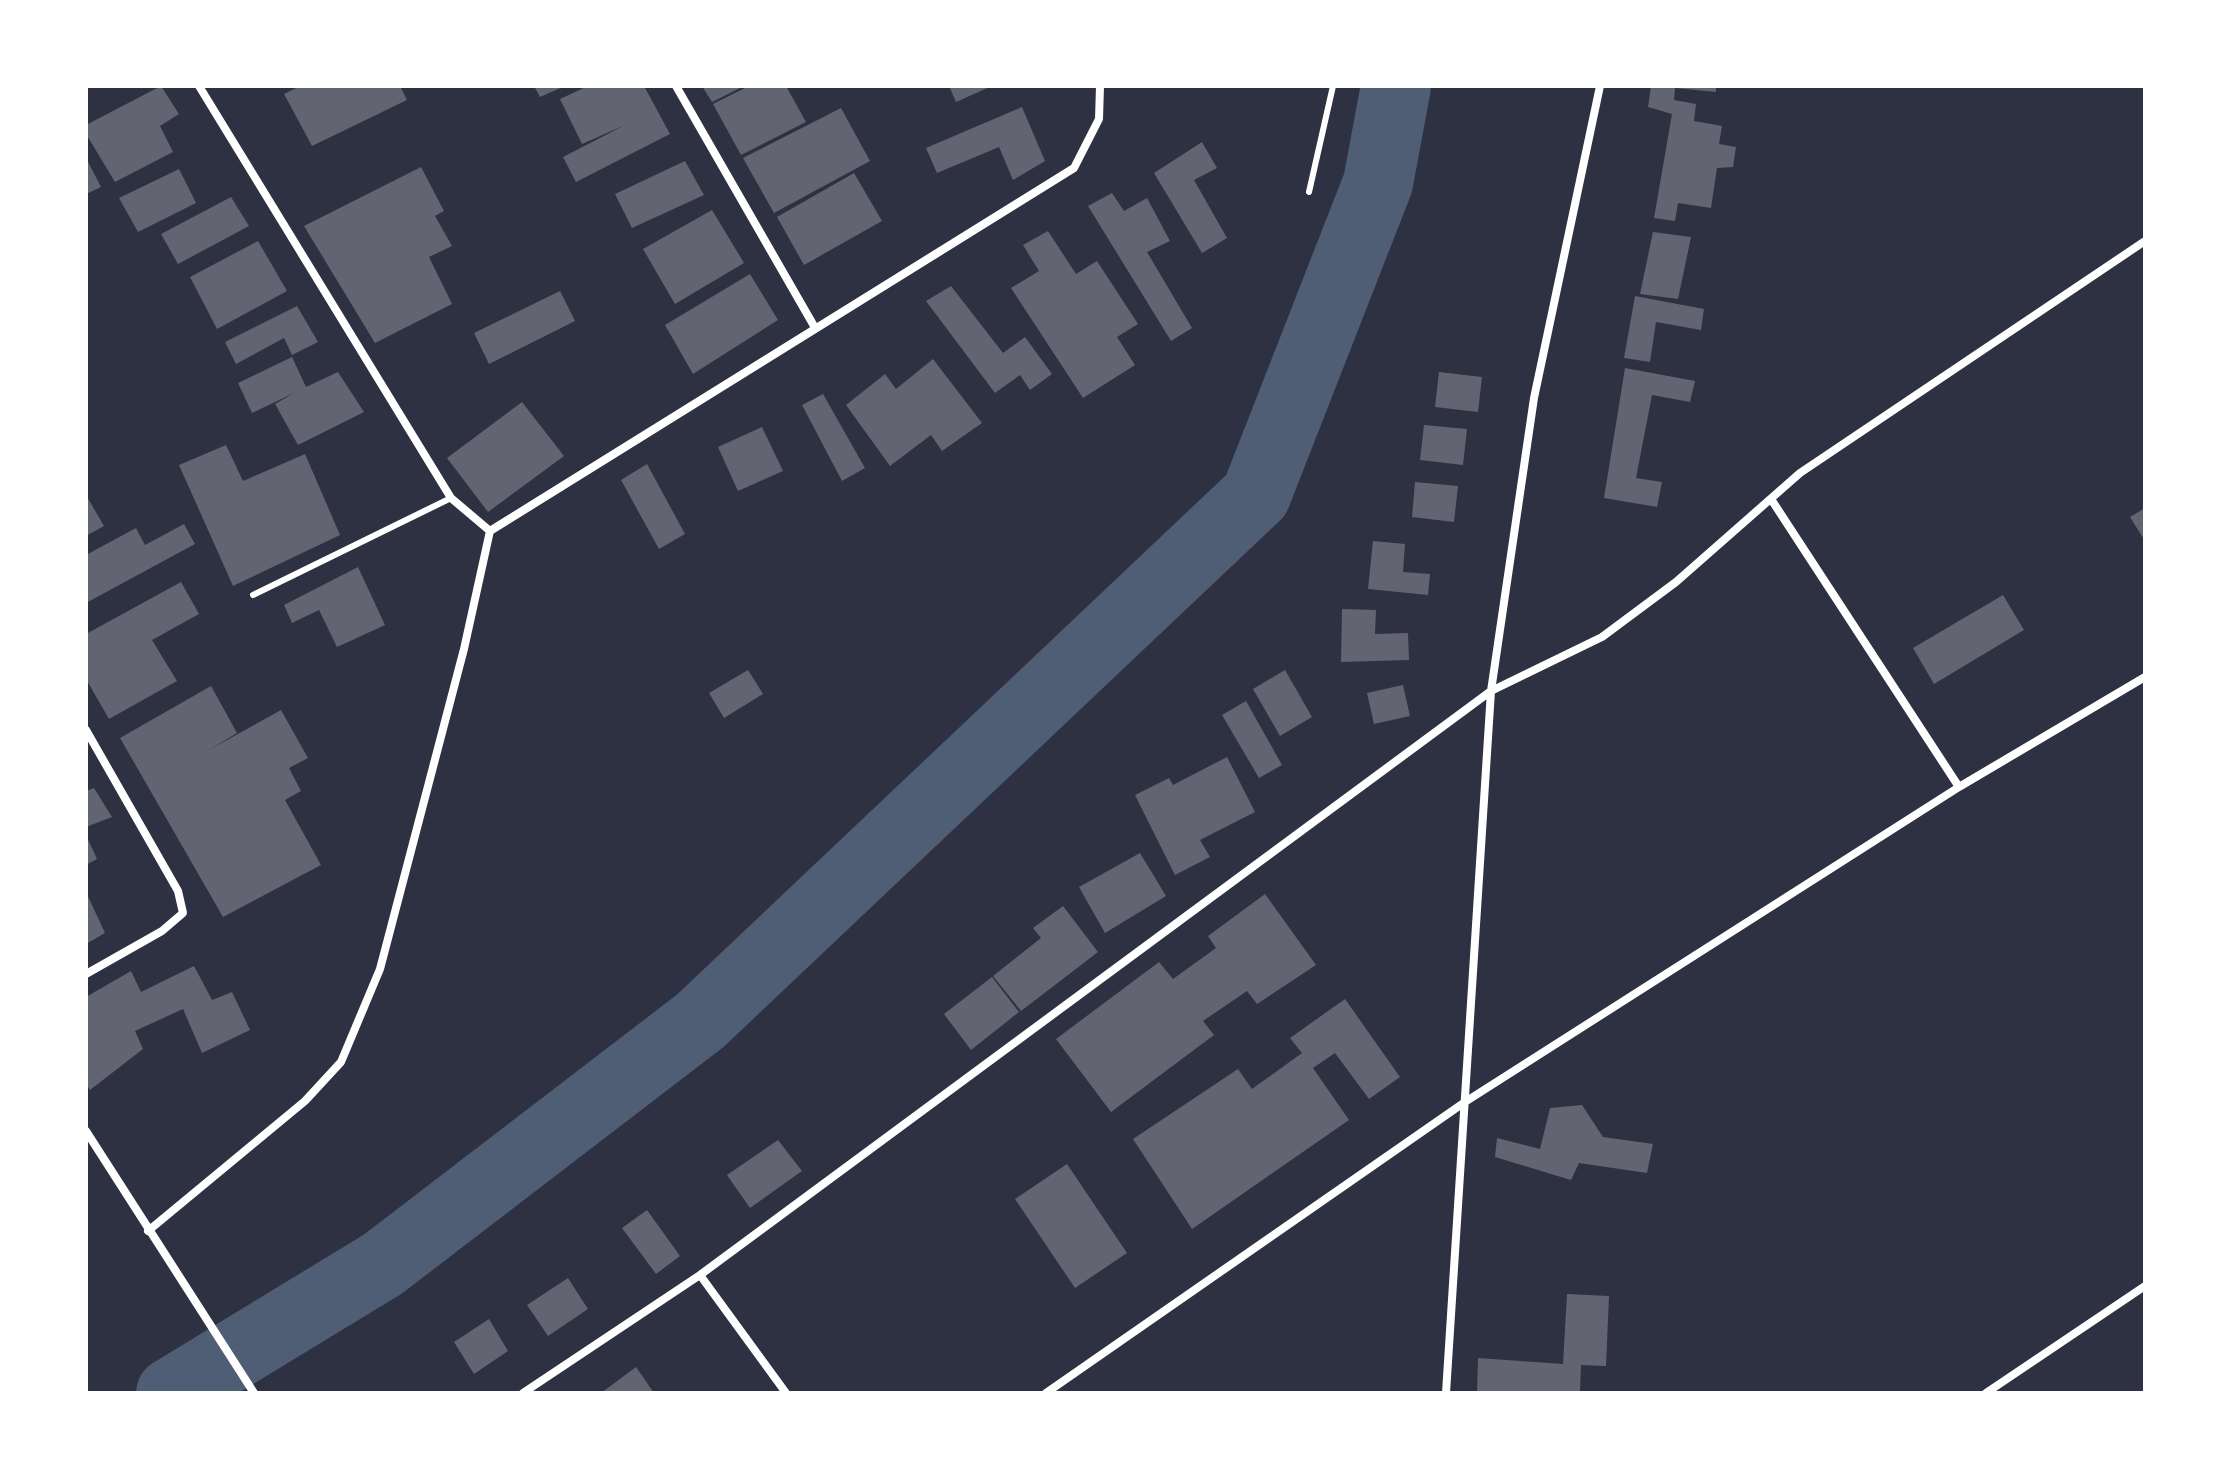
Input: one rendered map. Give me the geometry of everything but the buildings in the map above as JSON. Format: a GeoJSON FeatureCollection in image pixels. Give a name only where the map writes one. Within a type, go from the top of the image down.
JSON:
{"type":"FeatureCollection","features":[{"type":"Feature","properties":{"kind":"street"},"geometry":{"type":"LineString","coordinates":[[199,86],[451,498],[490,531]]}},
{"type":"Feature","properties":{"kind":"street"},"geometry":{"type":"LineString","coordinates":[[676,86],[814,326]]}},
{"type":"Feature","properties":{"kind":"street"},"geometry":{"type":"LineString","coordinates":[[148,1231],[305,1101],[341,1062],[380,969],[464,649],[490,531],[814,326],[1074,168],[1099,119],[1100,86]]}},
{"type":"Feature","properties":{"kind":"street"},"geometry":{"type":"LineString","coordinates":[[1446,1393],[1491,691],[1534,398],[1600,86]]}},
{"type":"Feature","properties":{"kind":"street"},"geometry":{"type":"LineString","coordinates":[[523,1393],[700,1275],[1491,691],[1602,637],[1676,582],[1800,473],[2145,241]]}},
{"type":"Feature","properties":{"kind":"street"},"geometry":{"type":"LineString","coordinates":[[1771,499],[1959,787]]}},
{"type":"Feature","properties":{"kind":"street"},"geometry":{"type":"LineString","coordinates":[[1046,1393],[1465,1102],[1959,787],[2145,677]]}},
{"type":"Feature","properties":{"kind":"street"},"geometry":{"type":"LineString","coordinates":[[86,730],[178,891],[183,913],[162,931],[86,974]]}},
{"type":"Feature","properties":{"kind":"street"},"geometry":{"type":"LineString","coordinates":[[86,1131],[254,1393]]}},
{"type":"Feature","properties":{"kind":"street"},"geometry":{"type":"LineString","coordinates":[[700,1275],[786,1393]]}},
{"type":"Feature","properties":{"kind":"street"},"geometry":{"type":"LineString","coordinates":[[1986,1393],[2145,1286]]}},
{"type":"Feature","properties":{"kind":"lane"},"geometry":{"type":"LineString","coordinates":[[1309,192],[1333,86]]}},
{"type":"Feature","properties":{"kind":"lane"},"geometry":{"type":"LineString","coordinates":[[253,595],[451,498]]}},
{"type":"Feature","properties":{"kind":"waterway"},"geometry":{"type":"LineString","coordinates":[[171,1393],[383,1264],[700,1021],[1256,495],[1378,183],[1396,86]]}}]}
